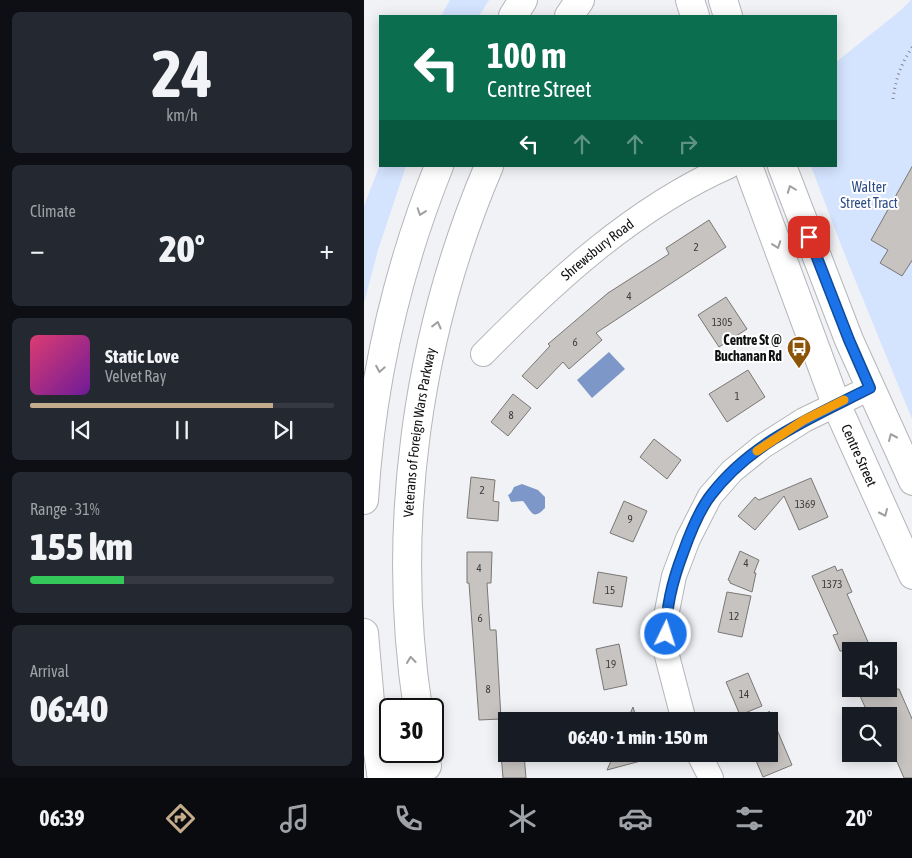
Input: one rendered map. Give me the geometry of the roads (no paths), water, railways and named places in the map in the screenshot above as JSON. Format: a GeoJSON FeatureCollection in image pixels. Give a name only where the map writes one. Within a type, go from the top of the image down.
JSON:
{"type":"FeatureCollection","features":[{"type":"Feature","properties":{"kind":"main road"},"geometry":{"type":"LineString","coordinates":[[514,15],[523,0]]}},
{"type":"Feature","properties":{"kind":"main road"},"geometry":{"type":"LineString","coordinates":[[570,15],[580,0]]}},
{"type":"Feature","properties":{"kind":"main road"},"geometry":{"type":"LineString","coordinates":[[690,0],[695,15]]}},
{"type":"Feature","properties":{"kind":"main road"},"geometry":{"type":"LineString","coordinates":[[723,0],[728,15]]}},
{"type":"Feature","properties":{"kind":"main road"},"geometry":{"type":"LineString","coordinates":[[364,500],[374,401],[391,315],[414,233],[439,167]]}},
{"type":"Feature","properties":{"kind":"main road","name":"Veterans of Foreign Wars Parkway"},"geometry":{"type":"LineString","coordinates":[[417,698],[411,653],[408,572],[410,489],[420,409],[427,368],[446,288],[471,210],[489,167]]}},
{"type":"Feature","properties":{"kind":"main road","name":"Centre Street"},"geometry":{"type":"LineString","coordinates":[[748,167],[836,404],[912,575]]}},
{"type":"Feature","properties":{"kind":"main road"},"geometry":{"type":"LineString","coordinates":[[782,167],[826,284],[912,481]]}},
{"type":"Feature","properties":{"kind":"main road"},"geometry":{"type":"LineString","coordinates":[[364,633],[370,702],[382,776],[427,765]]}},
{"type":"Feature","properties":{"kind":"street","name":"Shrewsbury Road"},"geometry":{"type":"LineString","coordinates":[[483,354],[563,276],[628,226],[695,182],[727,167]]}},
{"type":"Feature","properties":{"kind":"street"},"geometry":{"type":"LineString","coordinates":[[682,712],[666,652],[666,616],[674,576],[688,539],[710,496],[732,471],[763,446],[804,420],[870,388]]}},
{"type":"Feature","properties":{"kind":"street"},"geometry":{"type":"LineString","coordinates":[[704,762],[711,778]]}},
{"type":"Feature","properties":{"kind":"water"},"geometry":{"type":"Polygon","coordinates":[[[609,352],[625,369],[592,398],[577,380],[609,352]]]}},
{"type":"Feature","properties":{"kind":"water"},"geometry":{"type":"Polygon","coordinates":[[[522,484],[538,490],[545,497],[545,508],[541,512],[537,514],[532,513],[523,501],[511,502],[508,495],[514,487],[522,484]]]}},
{"type":"Feature","properties":{"kind":"place","name":"Centre St @ Buchanan Rd"},"geometry":{"type":"Point","coordinates":[799,369]}},
{"type":"Feature","properties":{"kind":"park label","name":"Walter Street Tract"},"geometry":{"type":"Point","coordinates":[869,196]}}]}
